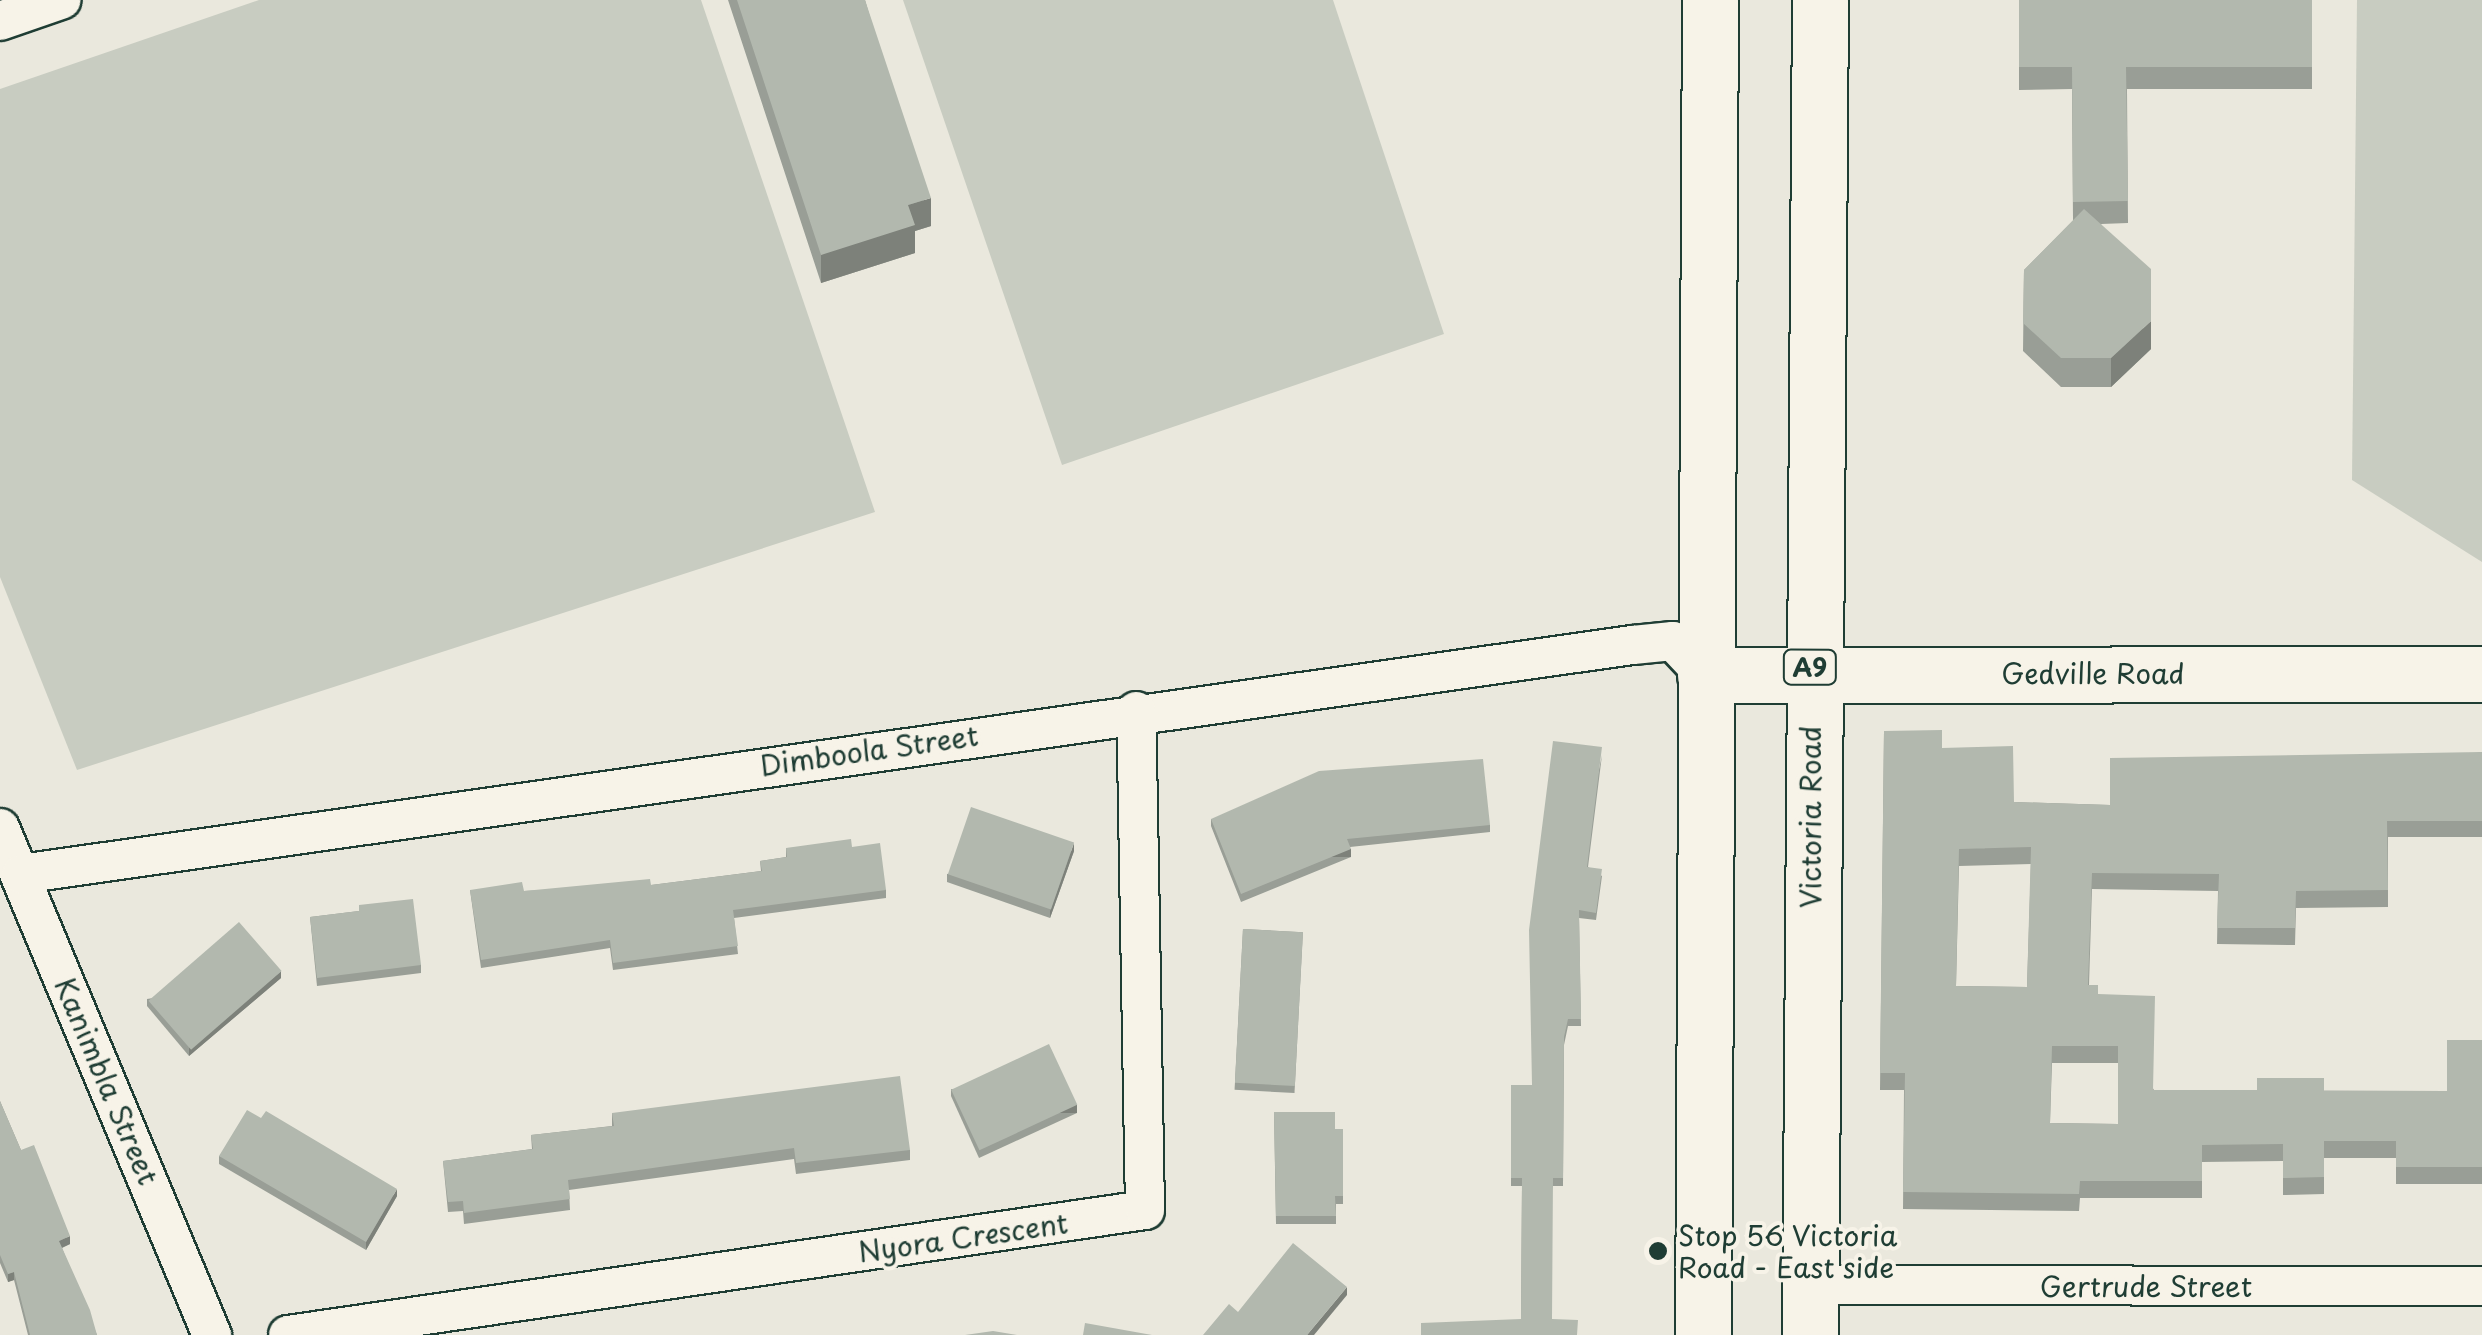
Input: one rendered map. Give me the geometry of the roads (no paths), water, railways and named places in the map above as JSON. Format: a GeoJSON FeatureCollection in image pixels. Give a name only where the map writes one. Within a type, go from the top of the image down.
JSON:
{"type":"FeatureCollection","features":[{"type":"Feature","properties":{"kind":"main road"},"geometry":{"type":"LineString","coordinates":[[1703,1335],[1710,0]]}},
{"type":"Feature","properties":{"kind":"main road","name":"Victoria Road"},"geometry":{"type":"LineString","coordinates":[[1810,1310],[1810,674],[1820,0]]}},
{"type":"Feature","properties":{"kind":"main road","name":"Gedville Road"},"geometry":{"type":"LineString","coordinates":[[1704,675],[2482,674]]}},
{"type":"Feature","properties":{"kind":"street"},"geometry":{"type":"LineString","coordinates":[[0,21],[60,0]]}},
{"type":"Feature","properties":{"kind":"street","name":"Dimboola Street"},"geometry":{"type":"LineString","coordinates":[[21,874],[1136,711],[1673,641],[1704,675]]}},
{"type":"Feature","properties":{"kind":"street","name":"Nyora Crescent"},"geometry":{"type":"LineString","coordinates":[[288,1335],[1144,1210],[1136,711]]}},
{"type":"Feature","properties":{"kind":"street","name":"Kanimbla Street"},"geometry":{"type":"LineString","coordinates":[[0,828],[212,1335]]}},
{"type":"Feature","properties":{"kind":"street","name":"Gertrude Street"},"geometry":{"type":"LineString","coordinates":[[1810,1310],[2482,1286]]}},
{"type":"Feature","properties":{"kind":"place","name":"Stop 56 Victoria Road - East side"},"geometry":{"type":"Point","coordinates":[1658,1251]}}]}
